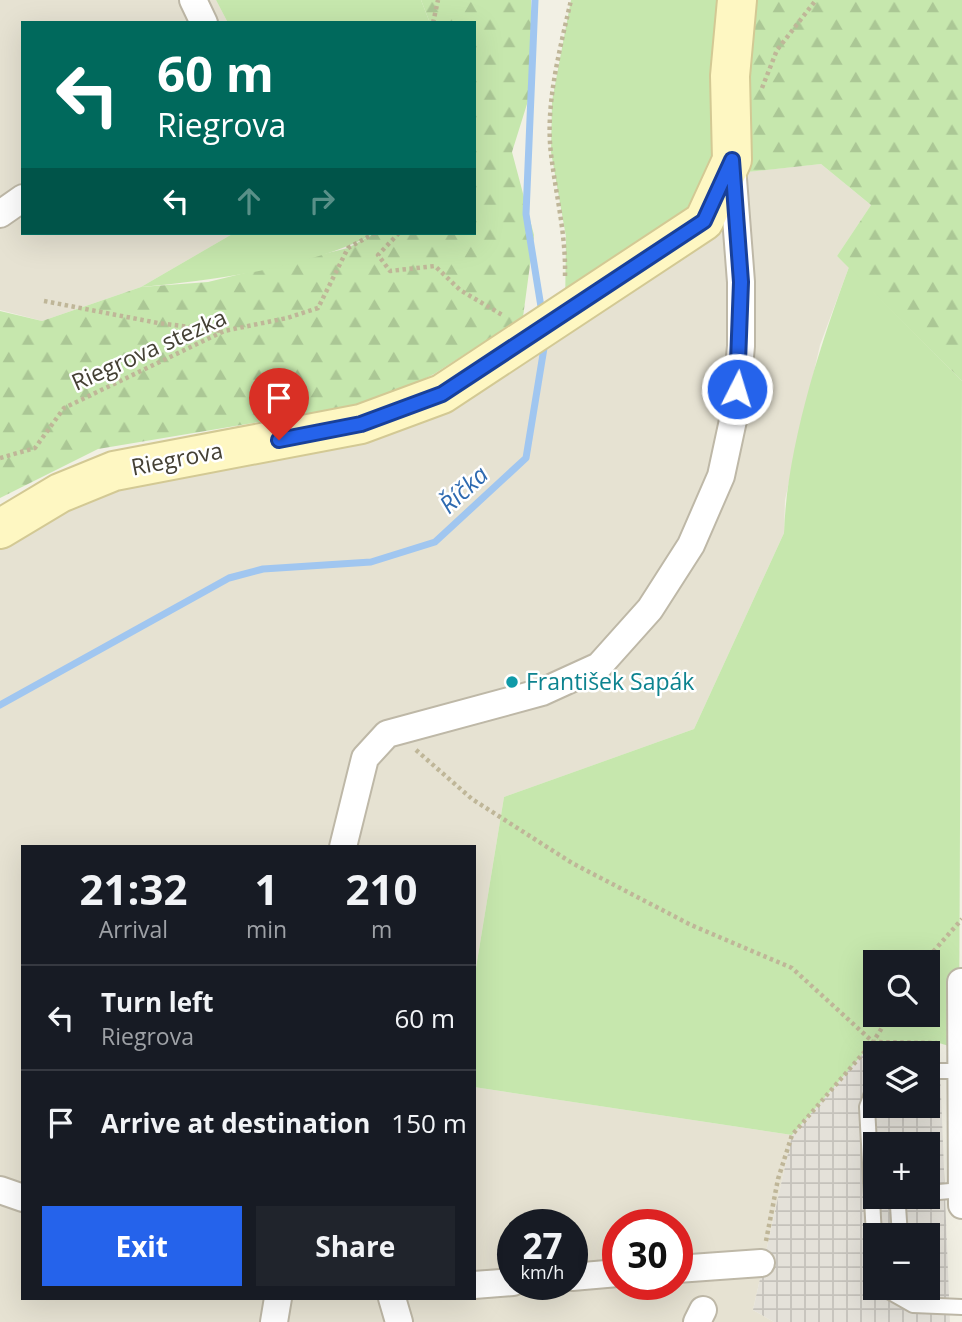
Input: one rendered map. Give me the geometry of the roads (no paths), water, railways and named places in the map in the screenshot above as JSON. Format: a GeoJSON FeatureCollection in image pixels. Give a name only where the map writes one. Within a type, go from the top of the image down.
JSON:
{"type":"FeatureCollection","features":[{"type":"Feature","properties":{"kind":"street"},"geometry":{"type":"LineString","coordinates":[[193,0],[203,21]]}},
{"type":"Feature","properties":{"kind":"street"},"geometry":{"type":"LineString","coordinates":[[343,845],[365,758],[387,734],[533,695],[599,666],[650,609],[691,545],[721,476],[735,411],[741,346],[741,282],[732,160],[730,76],[737,0]]}},
{"type":"Feature","properties":{"kind":"street","name":"Riegrova"},"geometry":{"type":"LineString","coordinates":[[0,529],[60,493],[114,471],[373,420],[442,394],[704,221],[732,160]]}},
{"type":"Feature","properties":{"kind":"street"},"geometry":{"type":"LineString","coordinates":[[0,214],[21,199]]}},
{"type":"Feature","properties":{"kind":"street"},"geometry":{"type":"LineString","coordinates":[[961,995],[959,1060],[962,1205]]}},
{"type":"Feature","properties":{"kind":"street"},"geometry":{"type":"LineString","coordinates":[[0,1190],[21,1197]]}},
{"type":"Feature","properties":{"kind":"street"},"geometry":{"type":"LineString","coordinates":[[693,1267],[762,1258]]}},
{"type":"Feature","properties":{"kind":"street"},"geometry":{"type":"LineString","coordinates":[[476,1285],[497,1283]]}},
{"type":"Feature","properties":{"kind":"street"},"geometry":{"type":"LineString","coordinates":[[274,1322],[278,1300]]}},
{"type":"Feature","properties":{"kind":"street"},"geometry":{"type":"LineString","coordinates":[[393,1300],[399,1322]]}},
{"type":"Feature","properties":{"kind":"lane"},"geometry":{"type":"LineString","coordinates":[[940,1067],[959,1060]]}},
{"type":"Feature","properties":{"kind":"lane"},"geometry":{"type":"LineString","coordinates":[[868,1118],[873,1223]]}},
{"type":"Feature","properties":{"kind":"lane"},"geometry":{"type":"LineString","coordinates":[[940,1192],[961,1190]]}},
{"type":"Feature","properties":{"kind":"lane"},"geometry":{"type":"LineString","coordinates":[[908,1300],[913,1305],[962,1307]]}},
{"type":"Feature","properties":{"kind":"waterway","name":"Říčka"},"geometry":{"type":"LineString","coordinates":[[535,0],[526,214],[542,313]]}},
{"type":"Feature","properties":{"kind":"waterway","name":"Říčka"},"geometry":{"type":"LineString","coordinates":[[0,705],[229,578],[263,569],[371,562],[435,542],[526,458],[545,342]]}},
{"type":"Feature","properties":{"kind":"place","name":"František Sapák"},"geometry":{"type":"Point","coordinates":[512,682]}}]}
